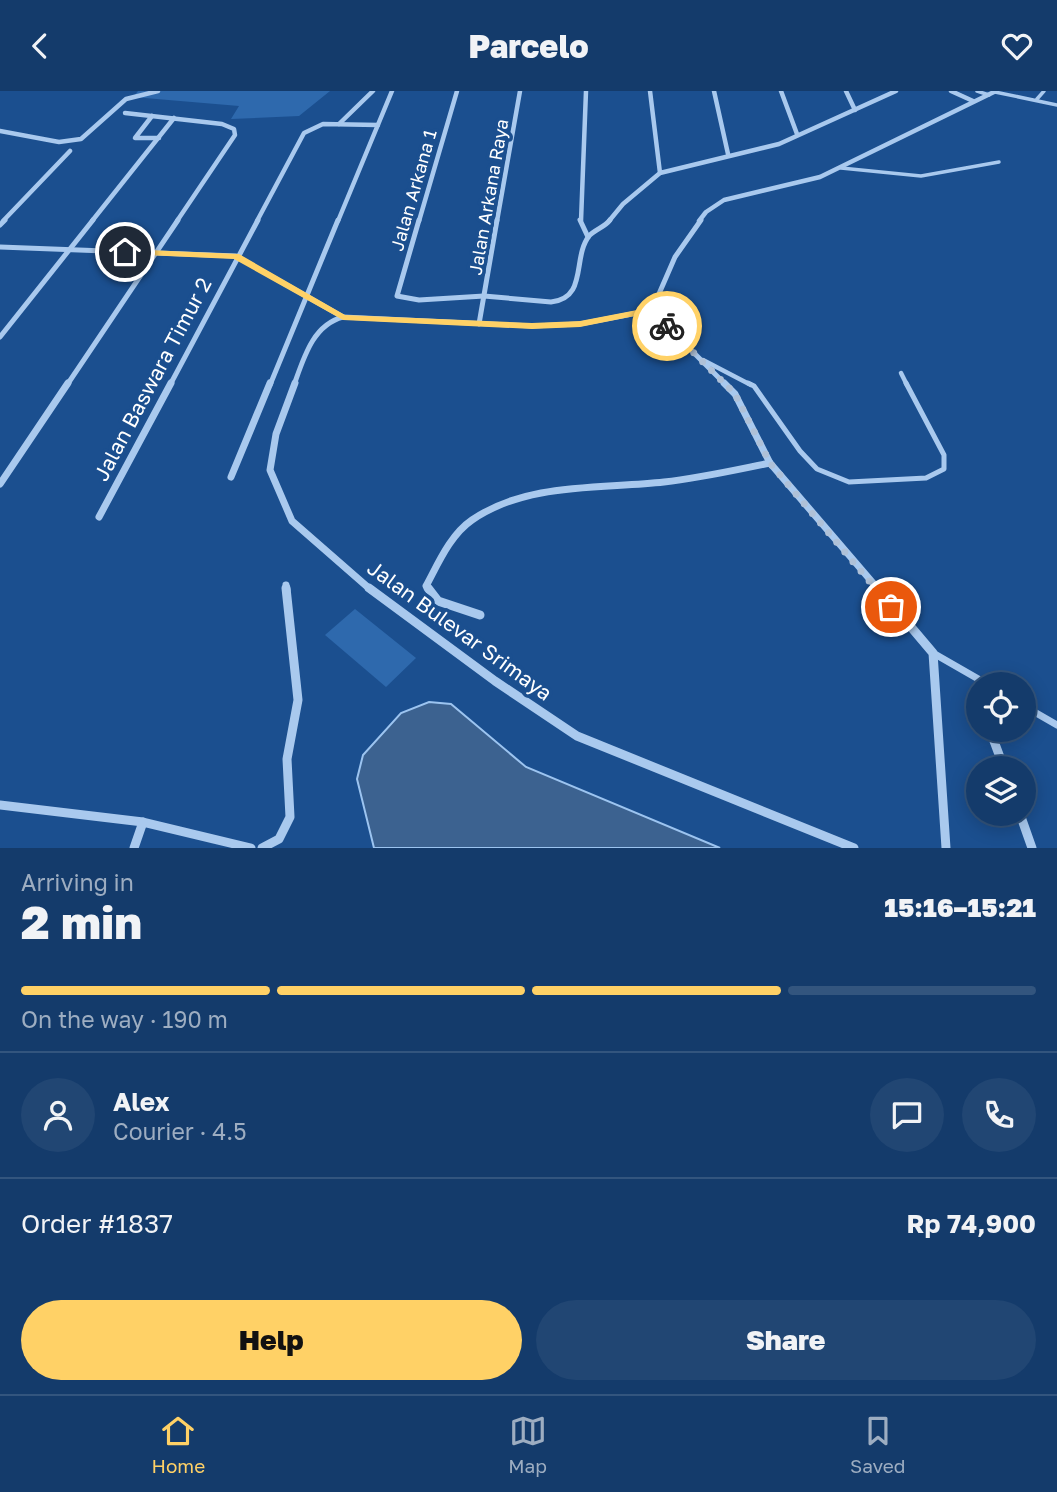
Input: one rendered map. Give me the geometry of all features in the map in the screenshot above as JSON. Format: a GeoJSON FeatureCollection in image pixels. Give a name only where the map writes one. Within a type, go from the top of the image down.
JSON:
{"type":"FeatureCollection","features":[{"type":"Feature","properties":{"kind":"street"},"geometry":{"type":"LineString","coordinates":[[0,131],[59,142],[80,139],[126,99],[158,91]]}},
{"type":"Feature","properties":{"kind":"street"},"geometry":{"type":"LineString","coordinates":[[339,124],[373,91]]}},
{"type":"Feature","properties":{"kind":"street"},"geometry":{"type":"LineString","coordinates":[[231,477],[392,91]]}},
{"type":"Feature","properties":{"kind":"street","name":"Jalan Arkana 1"},"geometry":{"type":"LineString","coordinates":[[457,91],[397,296],[419,300],[484,296]]}},
{"type":"Feature","properties":{"kind":"street","name":"Jalan Arkana Raya"},"geometry":{"type":"LineString","coordinates":[[479,324],[520,91]]}},
{"type":"Feature","properties":{"kind":"street"},"geometry":{"type":"LineString","coordinates":[[484,296],[537,302],[561,301],[573,292],[588,237],[579,216],[586,91]]}},
{"type":"Feature","properties":{"kind":"street"},"geometry":{"type":"LineString","coordinates":[[650,91],[660,173]]}},
{"type":"Feature","properties":{"kind":"street"},"geometry":{"type":"LineString","coordinates":[[714,91],[728,153]]}},
{"type":"Feature","properties":{"kind":"street"},"geometry":{"type":"LineString","coordinates":[[781,91],[797,134]]}},
{"type":"Feature","properties":{"kind":"street"},"geometry":{"type":"LineString","coordinates":[[846,91],[855,110]]}},
{"type":"Feature","properties":{"kind":"street"},"geometry":{"type":"LineString","coordinates":[[588,237],[607,224],[623,204],[660,173],[728,153],[779,145],[797,134],[896,91]]}},
{"type":"Feature","properties":{"kind":"street"},"geometry":{"type":"LineString","coordinates":[[951,91],[973,101]]}},
{"type":"Feature","properties":{"kind":"street"},"geometry":{"type":"LineString","coordinates":[[946,848],[933,653],[770,463],[735,394],[664,323],[655,303],[675,257],[706,212],[739,194],[820,177],[993,92]]}},
{"type":"Feature","properties":{"kind":"street"},"geometry":{"type":"LineString","coordinates":[[0,484],[153,253],[235,135],[234,129],[174,118],[125,113]]}},
{"type":"Feature","properties":{"kind":"street"},"geometry":{"type":"LineString","coordinates":[[152,116],[135,138],[159,138]]}},
{"type":"Feature","properties":{"kind":"street"},"geometry":{"type":"LineString","coordinates":[[0,337],[174,118]]}},
{"type":"Feature","properties":{"kind":"street","name":"Jalan Baswara Timur 2"},"geometry":{"type":"LineString","coordinates":[[99,517],[304,133],[323,124],[378,125]]}},
{"type":"Feature","properties":{"kind":"street"},"geometry":{"type":"LineString","coordinates":[[0,225],[70,151]]}},
{"type":"Feature","properties":{"kind":"street"},"geometry":{"type":"LineString","coordinates":[[0,247],[236,256],[343,317],[479,324],[580,324],[658,309]]}},
{"type":"Feature","properties":{"kind":"street","name":"Jalan Bulevar Srimaya"},"geometry":{"type":"LineString","coordinates":[[343,317],[328,321],[316,334],[300,365],[276,433],[270,470],[292,521],[381,599],[577,736],[854,848]]}},
{"type":"Feature","properties":{"kind":"street"},"geometry":{"type":"LineString","coordinates":[[480,615],[438,601],[426,586],[447,550],[469,522],[512,498],[566,488],[662,483],[770,463]]}},
{"type":"Feature","properties":{"kind":"street"},"geometry":{"type":"LineString","coordinates":[[262,848],[279,839],[290,817],[287,759],[298,701],[286,585]]}},
{"type":"Feature","properties":{"kind":"street"},"geometry":{"type":"LineString","coordinates":[[0,805],[143,822],[251,848]]}},
{"type":"Feature","properties":{"kind":"street"},"geometry":{"type":"LineString","coordinates":[[134,848],[143,822]]}},
{"type":"Feature","properties":{"kind":"street"},"geometry":{"type":"LineString","coordinates":[[1024,826],[1032,848]]}},
{"type":"Feature","properties":{"kind":"lane"},"geometry":{"type":"LineString","coordinates":[[976,91],[1037,99],[1057,105]]}},
{"type":"Feature","properties":{"kind":"lane"},"geometry":{"type":"LineString","coordinates":[[1037,99],[1044,91]]}},
{"type":"Feature","properties":{"kind":"lane"},"geometry":{"type":"LineString","coordinates":[[841,168],[921,176],[999,162]]}},
{"type":"Feature","properties":{"kind":"lane"},"geometry":{"type":"LineString","coordinates":[[694,355],[754,386],[817,469],[849,482],[926,478],[944,469],[944,455],[901,373]]}},
{"type":"Feature","properties":{"kind":"lane"},"geometry":{"type":"LineString","coordinates":[[933,653],[966,672]]}},
{"type":"Feature","properties":{"kind":"lane"},"geometry":{"type":"LineString","coordinates":[[1036,713],[1057,725]]}},
{"type":"Feature","properties":{"kind":"shaded area"},"geometry":{"type":"Polygon","coordinates":[[[138,91],[330,91],[299,116],[231,119],[239,106],[133,97],[138,91]]]}},
{"type":"Feature","properties":{"kind":"shaded area"},"geometry":{"type":"Polygon","coordinates":[[[355,609],[416,658],[386,687],[325,635],[355,609]]]}},
{"type":"Feature","properties":{"kind":"shaded area"},"geometry":{"type":"Polygon","coordinates":[[[429,702],[451,704],[526,767],[720,848],[374,848],[357,779],[363,755],[401,713],[429,702]]]}},
{"type":"Feature","properties":{"kind":"way so far"},"geometry":{"type":"LineString","coordinates":[[667,326],[735,394],[770,463],[891,607]]}},
{"type":"Feature","properties":{"kind":"route"},"geometry":{"type":"LineString","coordinates":[[125,252],[236,256],[343,317],[532,326],[580,324],[658,309],[667,326]]}}]}
